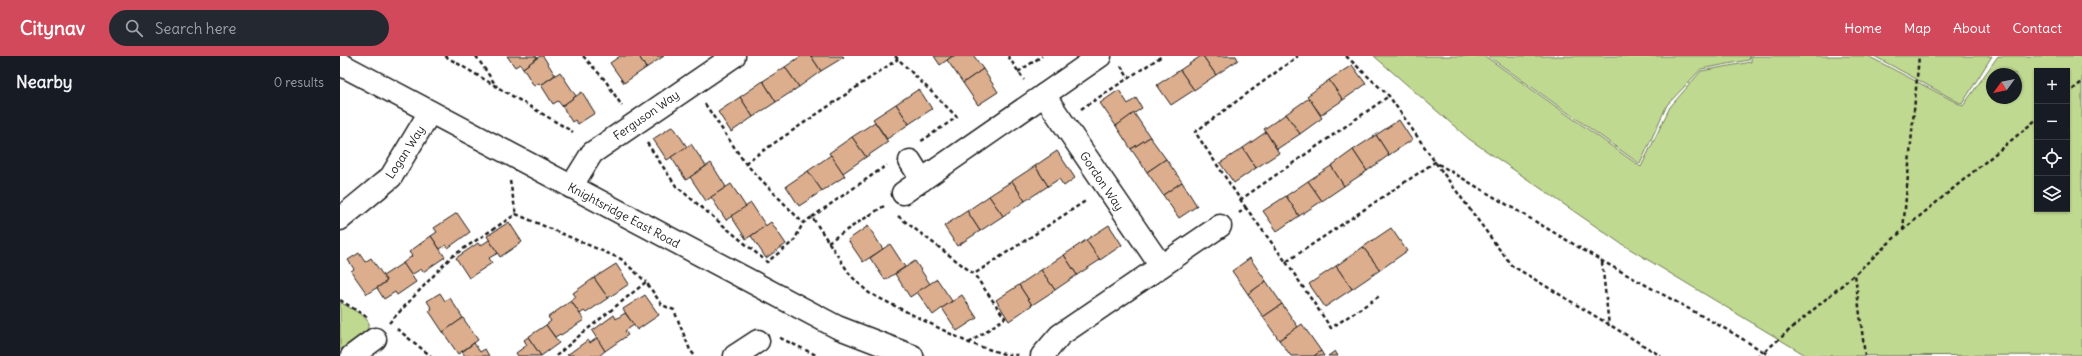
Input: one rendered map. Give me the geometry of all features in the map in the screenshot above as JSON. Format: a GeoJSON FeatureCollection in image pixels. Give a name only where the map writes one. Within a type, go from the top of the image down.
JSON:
{"type":"FeatureCollection","features":[{"type":"Feature","properties":{"kind":"street","name":"Ferguson Way"},"geometry":{"type":"LineString","coordinates":[[571,187],[592,153],[734,56]]}},
{"type":"Feature","properties":{"kind":"street"},"geometry":{"type":"LineString","coordinates":[[904,193],[1100,56]]}},
{"type":"Feature","properties":{"kind":"street","name":"Knightsridge East Road"},"geometry":{"type":"LineString","coordinates":[[340,64],[836,327],[912,356]]}},
{"type":"Feature","properties":{"kind":"street","name":"Gordon Way"},"geometry":{"type":"LineString","coordinates":[[1041,98],[1062,121],[1161,266]]}},
{"type":"Feature","properties":{"kind":"street","name":"Logan Way"},"geometry":{"type":"LineString","coordinates":[[340,219],[391,177],[430,112]]}},
{"type":"Feature","properties":{"kind":"street"},"geometry":{"type":"LineString","coordinates":[[910,161],[922,180]]}},
{"type":"Feature","properties":{"kind":"street"},"geometry":{"type":"LineString","coordinates":[[1042,356],[1060,334],[1220,226]]}},
{"type":"Feature","properties":{"kind":"street"},"geometry":{"type":"LineString","coordinates":[[352,356],[375,339]]}},
{"type":"Feature","properties":{"kind":"street"},"geometry":{"type":"LineString","coordinates":[[735,356],[758,341]]}},
{"type":"Feature","properties":{"kind":"path"},"geometry":{"type":"LineString","coordinates":[[445,56],[573,132]]}},
{"type":"Feature","properties":{"kind":"path"},"geometry":{"type":"LineString","coordinates":[[476,56],[498,88]]}},
{"type":"Feature","properties":{"kind":"path"},"geometry":{"type":"LineString","coordinates":[[583,56],[605,80],[676,186],[767,262],[794,241],[803,223],[812,217],[851,276],[869,293],[969,342],[1007,355],[1022,356]]}},
{"type":"Feature","properties":{"kind":"path"},"geometry":{"type":"LineString","coordinates":[[1008,56],[1018,72],[1041,98]]}},
{"type":"Feature","properties":{"kind":"path"},"geometry":{"type":"LineString","coordinates":[[1018,72],[1042,56]]}},
{"type":"Feature","properties":{"kind":"path"},"geometry":{"type":"LineString","coordinates":[[1062,121],[1162,56]]}},
{"type":"Feature","properties":{"kind":"path"},"geometry":{"type":"LineString","coordinates":[[1298,56],[1194,132],[1240,200],[1286,262],[1331,328],[1381,295]]}},
{"type":"Feature","properties":{"kind":"path"},"geometry":{"type":"LineString","coordinates":[[1346,56],[1389,96],[1435,162],[1511,264],[1609,326],[1661,356]]}},
{"type":"Feature","properties":{"kind":"path"},"geometry":{"type":"LineString","coordinates":[[1903,230],[1919,56]]}},
{"type":"Feature","properties":{"kind":"path"},"geometry":{"type":"LineString","coordinates":[[745,163],[898,59]]}},
{"type":"Feature","properties":{"kind":"path"},"geometry":{"type":"LineString","coordinates":[[2070,92],[2082,82]]}},
{"type":"Feature","properties":{"kind":"path"},"geometry":{"type":"LineString","coordinates":[[691,84],[745,163],[803,223]]}},
{"type":"Feature","properties":{"kind":"path"},"geometry":{"type":"LineString","coordinates":[[1240,200],[1389,96]]}},
{"type":"Feature","properties":{"kind":"path"},"geometry":{"type":"LineString","coordinates":[[1757,356],[1764,352],[1855,274],[1903,230],[2034,121]]}},
{"type":"Feature","properties":{"kind":"path"},"geometry":{"type":"LineString","coordinates":[[1435,162],[1602,262],[1731,332],[1769,356]]}},
{"type":"Feature","properties":{"kind":"path"},"geometry":{"type":"LineString","coordinates":[[1286,262],[1435,162]]}},
{"type":"Feature","properties":{"kind":"path"},"geometry":{"type":"LineString","coordinates":[[974,274],[1107,187]]}},
{"type":"Feature","properties":{"kind":"path"},"geometry":{"type":"LineString","coordinates":[[828,242],[883,205],[889,210]]}},
{"type":"Feature","properties":{"kind":"path"},"geometry":{"type":"LineString","coordinates":[[1220,226],[1246,208]]}},
{"type":"Feature","properties":{"kind":"path"},"geometry":{"type":"LineString","coordinates":[[375,339],[451,257],[516,214],[621,259],[646,282],[662,306],[674,310],[690,350],[695,356]]}},
{"type":"Feature","properties":{"kind":"path"},"geometry":{"type":"LineString","coordinates":[[896,214],[974,274],[1005,318],[969,342]]}},
{"type":"Feature","properties":{"kind":"path"},"geometry":{"type":"LineString","coordinates":[[1602,262],[1609,326]]}},
{"type":"Feature","properties":{"kind":"path"},"geometry":{"type":"LineString","coordinates":[[1855,274],[1865,356]]}},
{"type":"Feature","properties":{"kind":"path"},"geometry":{"type":"LineString","coordinates":[[556,356],[578,336],[646,282]]}},
{"type":"Feature","properties":{"kind":"path"},"geometry":{"type":"LineString","coordinates":[[758,341],[769,333],[818,356]]}},
{"type":"Feature","properties":{"kind":"green space"},"geometry":{"type":"Polygon","coordinates":[[[1374,56],[1485,56],[1641,167],[1670,107],[1701,71],[1751,62],[1751,56],[1868,56],[1963,106],[1986,73],[1986,104],[2022,104],[2022,68],[1990,68],[1998,56],[2082,56],[2082,355],[1807,356],[1620,243],[1469,139],[1374,56]]]}},
{"type":"Feature","properties":{"kind":"green space"},"geometry":{"type":"Polygon","coordinates":[[[1488,56],[1750,56],[1749,60],[1701,69],[1667,105],[1640,164],[1488,56]]]}},
{"type":"Feature","properties":{"kind":"green space"},"geometry":{"type":"Polygon","coordinates":[[[1874,56],[1992,56],[1962,104],[1874,56]]]}},
{"type":"Feature","properties":{"kind":"green space"},"geometry":{"type":"Polygon","coordinates":[[[340,302],[364,316],[369,323],[367,330],[340,350],[340,302]]]}},
{"type":"Feature","properties":{"kind":"building"},"geometry":{"type":"Polygon","coordinates":[[[507,56],[536,56],[537,58],[523,68],[520,64],[515,67],[507,56]]]}},
{"type":"Feature","properties":{"kind":"building"},"geometry":{"type":"Polygon","coordinates":[[[540,56],[543,56],[555,75],[541,85],[539,83],[534,86],[523,68],[540,56]]]}},
{"type":"Feature","properties":{"kind":"building"},"geometry":{"type":"Polygon","coordinates":[[[620,56],[639,56],[646,68],[624,83],[610,63],[620,56]]]}},
{"type":"Feature","properties":{"kind":"building"},"geometry":{"type":"Polygon","coordinates":[[[639,56],[664,56],[646,68],[639,56]]]}},
{"type":"Feature","properties":{"kind":"building"},"geometry":{"type":"Polygon","coordinates":[[[801,56],[811,56],[821,71],[799,87],[785,67],[801,56]]]}},
{"type":"Feature","properties":{"kind":"building"},"geometry":{"type":"Polygon","coordinates":[[[811,56],[843,56],[844,57],[821,71],[811,56]]]}},
{"type":"Feature","properties":{"kind":"building"},"geometry":{"type":"Polygon","coordinates":[[[934,56],[953,56],[940,65],[934,56]]]}},
{"type":"Feature","properties":{"kind":"building"},"geometry":{"type":"Polygon","coordinates":[[[953,56],[974,56],[983,69],[963,83],[947,60],[953,56]]]}},
{"type":"Feature","properties":{"kind":"building"},"geometry":{"type":"Polygon","coordinates":[[[1203,56],[1216,75],[1194,90],[1180,70],[1203,56]]]}},
{"type":"Feature","properties":{"kind":"building"},"geometry":{"type":"Polygon","coordinates":[[[1203,56],[1236,56],[1238,60],[1216,75],[1203,56]]]}},
{"type":"Feature","properties":{"kind":"building"},"geometry":{"type":"Polygon","coordinates":[[[1352,65],[1366,84],[1343,100],[1329,80],[1352,65]]]}},
{"type":"Feature","properties":{"kind":"building"},"geometry":{"type":"Polygon","coordinates":[[[785,67],[799,87],[776,102],[763,81],[785,67]]]}},
{"type":"Feature","properties":{"kind":"building"},"geometry":{"type":"Polygon","coordinates":[[[983,69],[998,92],[978,105],[963,83],[983,69]]]}},
{"type":"Feature","properties":{"kind":"building"},"geometry":{"type":"Polygon","coordinates":[[[1180,70],[1194,90],[1171,105],[1157,85],[1180,70]]]}},
{"type":"Feature","properties":{"kind":"building"},"geometry":{"type":"Polygon","coordinates":[[[560,72],[576,96],[562,106],[558,101],[553,104],[541,85],[560,72]]]}},
{"type":"Feature","properties":{"kind":"building"},"geometry":{"type":"Polygon","coordinates":[[[1329,80],[1343,100],[1321,115],[1307,96],[1329,80]]]}},
{"type":"Feature","properties":{"kind":"building"},"geometry":{"type":"Polygon","coordinates":[[[763,81],[776,102],[753,117],[740,97],[763,81]]]}},
{"type":"Feature","properties":{"kind":"building"},"geometry":{"type":"Polygon","coordinates":[[[919,89],[932,109],[909,124],[896,104],[919,89]]]}},
{"type":"Feature","properties":{"kind":"building"},"geometry":{"type":"Polygon","coordinates":[[[1119,90],[1128,104],[1136,98],[1142,108],[1116,126],[1100,103],[1119,90]]]}},
{"type":"Feature","properties":{"kind":"building"},"geometry":{"type":"Polygon","coordinates":[[[582,92],[595,113],[578,124],[575,120],[572,122],[562,106],[582,92]]]}},
{"type":"Feature","properties":{"kind":"building"},"geometry":{"type":"Polygon","coordinates":[[[740,97],[753,117],[731,132],[718,112],[740,97]]]}},
{"type":"Feature","properties":{"kind":"building"},"geometry":{"type":"Polygon","coordinates":[[[1309,98],[1322,118],[1300,134],[1286,114],[1309,98]]]}},
{"type":"Feature","properties":{"kind":"building"},"geometry":{"type":"Polygon","coordinates":[[[896,104],[909,124],[887,139],[873,119],[896,104]]]}},
{"type":"Feature","properties":{"kind":"building"},"geometry":{"type":"Polygon","coordinates":[[[1134,113],[1150,137],[1131,149],[1116,126],[1134,113]]]}},
{"type":"Feature","properties":{"kind":"building"},"geometry":{"type":"Polygon","coordinates":[[[1286,114],[1300,134],[1277,149],[1264,129],[1286,114]]]}},
{"type":"Feature","properties":{"kind":"building"},"geometry":{"type":"Polygon","coordinates":[[[1399,120],[1412,140],[1389,155],[1376,135],[1399,120]]]}},
{"type":"Feature","properties":{"kind":"building"},"geometry":{"type":"Polygon","coordinates":[[[875,122],[888,142],[866,157],[852,137],[875,122]]]}},
{"type":"Feature","properties":{"kind":"building"},"geometry":{"type":"Polygon","coordinates":[[[673,126],[687,147],[667,160],[653,139],[673,126]]]}},
{"type":"Feature","properties":{"kind":"building"},"geometry":{"type":"Polygon","coordinates":[[[1266,132],[1279,153],[1256,168],[1243,148],[1266,132]]]}},
{"type":"Feature","properties":{"kind":"building"},"geometry":{"type":"Polygon","coordinates":[[[1376,135],[1389,155],[1367,171],[1353,150],[1376,135]]]}},
{"type":"Feature","properties":{"kind":"building"},"geometry":{"type":"Polygon","coordinates":[[[852,137],[866,157],[843,173],[829,153],[852,137]]]}},
{"type":"Feature","properties":{"kind":"building"},"geometry":{"type":"Polygon","coordinates":[[[1150,137],[1166,159],[1147,172],[1131,149],[1150,137]]]}},
{"type":"Feature","properties":{"kind":"building"},"geometry":{"type":"Polygon","coordinates":[[[691,144],[706,166],[686,180],[671,157],[691,144]]]}},
{"type":"Feature","properties":{"kind":"building"},"geometry":{"type":"Polygon","coordinates":[[[1243,148],[1256,168],[1234,183],[1220,163],[1243,148]]]}},
{"type":"Feature","properties":{"kind":"building"},"geometry":{"type":"Polygon","coordinates":[[[1353,150],[1367,171],[1344,186],[1331,166],[1353,150]]]}},
{"type":"Feature","properties":{"kind":"building"},"geometry":{"type":"Polygon","coordinates":[[[1057,151],[1075,178],[1064,186],[1059,179],[1048,186],[1035,166],[1057,151]]]}},
{"type":"Feature","properties":{"kind":"building"},"geometry":{"type":"Polygon","coordinates":[[[831,155],[845,176],[822,191],[808,171],[831,155]]]}},
{"type":"Feature","properties":{"kind":"building"},"geometry":{"type":"Polygon","coordinates":[[[1166,159],[1182,182],[1163,195],[1147,172],[1166,159]]]}},
{"type":"Feature","properties":{"kind":"building"},"geometry":{"type":"Polygon","coordinates":[[[711,163],[726,187],[706,201],[690,177],[711,163]]]}},
{"type":"Feature","properties":{"kind":"building"},"geometry":{"type":"Polygon","coordinates":[[[1035,166],[1048,186],[1025,201],[1012,181],[1035,166]]]}},
{"type":"Feature","properties":{"kind":"building"},"geometry":{"type":"Polygon","coordinates":[[[1331,166],[1344,186],[1322,201],[1308,181],[1331,166]]]}},
{"type":"Feature","properties":{"kind":"building"},"geometry":{"type":"Polygon","coordinates":[[[808,171],[822,191],[799,206],[786,186],[808,171]]]}},
{"type":"Feature","properties":{"kind":"building"},"geometry":{"type":"Polygon","coordinates":[[[1012,181],[1025,201],[1003,216],[989,196],[1012,181]]]}},
{"type":"Feature","properties":{"kind":"building"},"geometry":{"type":"Polygon","coordinates":[[[1308,181],[1322,201],[1299,216],[1286,196],[1308,181]]]}},
{"type":"Feature","properties":{"kind":"building"},"geometry":{"type":"Polygon","coordinates":[[[1182,182],[1197,206],[1179,218],[1163,195],[1182,182]]]}},
{"type":"Feature","properties":{"kind":"building"},"geometry":{"type":"Polygon","coordinates":[[[731,184],[746,207],[726,220],[711,197],[731,184]]]}},
{"type":"Feature","properties":{"kind":"building"},"geometry":{"type":"Polygon","coordinates":[[[989,196],[1003,216],[980,231],[967,211],[989,196]]]}},
{"type":"Feature","properties":{"kind":"building"},"geometry":{"type":"Polygon","coordinates":[[[1286,196],[1299,216],[1277,231],[1263,211],[1286,196]]]}},
{"type":"Feature","properties":{"kind":"building"},"geometry":{"type":"Polygon","coordinates":[[[751,203],[766,226],[746,239],[731,216],[751,203]]]}},
{"type":"Feature","properties":{"kind":"building"},"geometry":{"type":"Polygon","coordinates":[[[967,211],[980,231],[957,246],[944,226],[967,211]]]}},
{"type":"Feature","properties":{"kind":"building"},"geometry":{"type":"Polygon","coordinates":[[[457,213],[470,232],[448,248],[446,245],[440,249],[431,236],[437,232],[434,228],[457,213]]]}},
{"type":"Feature","properties":{"kind":"building"},"geometry":{"type":"Polygon","coordinates":[[[509,222],[522,242],[500,257],[487,236],[509,222]]]}},
{"type":"Feature","properties":{"kind":"building"},"geometry":{"type":"Polygon","coordinates":[[[771,222],[786,244],[766,258],[751,236],[771,222]]]}},
{"type":"Feature","properties":{"kind":"building"},"geometry":{"type":"Polygon","coordinates":[[[1109,225],[1122,245],[1100,260],[1086,240],[1109,225]]]}},
{"type":"Feature","properties":{"kind":"building"},"geometry":{"type":"Polygon","coordinates":[[[868,226],[883,249],[863,262],[848,240],[868,226]]]}},
{"type":"Feature","properties":{"kind":"building"},"geometry":{"type":"Polygon","coordinates":[[[1391,228],[1407,251],[1380,270],[1363,247],[1391,228]]]}},
{"type":"Feature","properties":{"kind":"building"},"geometry":{"type":"Polygon","coordinates":[[[431,236],[445,257],[423,272],[421,269],[411,275],[403,263],[412,256],[409,252],[431,236]]]}},
{"type":"Feature","properties":{"kind":"building"},"geometry":{"type":"Polygon","coordinates":[[[489,240],[498,253],[489,258],[492,263],[469,278],[456,258],[478,243],[480,246],[489,240]]]}},
{"type":"Feature","properties":{"kind":"building"},"geometry":{"type":"Polygon","coordinates":[[[1086,240],[1100,260],[1077,275],[1064,255],[1086,240]]]}},
{"type":"Feature","properties":{"kind":"building"},"geometry":{"type":"Polygon","coordinates":[[[890,244],[905,267],[885,280],[870,258],[890,244]]]}},
{"type":"Feature","properties":{"kind":"building"},"geometry":{"type":"Polygon","coordinates":[[[1363,247],[1380,270],[1352,289],[1336,266],[1363,247]]]}},
{"type":"Feature","properties":{"kind":"building"},"geometry":{"type":"Polygon","coordinates":[[[359,253],[365,262],[371,258],[387,281],[367,294],[351,271],[354,269],[348,260],[359,253]]]}},
{"type":"Feature","properties":{"kind":"building"},"geometry":{"type":"Polygon","coordinates":[[[1064,255],[1077,275],[1055,290],[1041,270],[1064,255]]]}},
{"type":"Feature","properties":{"kind":"building"},"geometry":{"type":"Polygon","coordinates":[[[1250,258],[1266,281],[1248,294],[1232,271],[1250,258]]]}},
{"type":"Feature","properties":{"kind":"building"},"geometry":{"type":"Polygon","coordinates":[[[915,261],[930,284],[910,297],[895,274],[915,261]]]}},
{"type":"Feature","properties":{"kind":"building"},"geometry":{"type":"Polygon","coordinates":[[[403,263],[416,282],[397,295],[395,292],[384,299],[377,288],[387,281],[383,276],[403,263]]]}},
{"type":"Feature","properties":{"kind":"building"},"geometry":{"type":"Polygon","coordinates":[[[616,264],[629,284],[608,298],[594,278],[616,264]]]}},
{"type":"Feature","properties":{"kind":"building"},"geometry":{"type":"Polygon","coordinates":[[[1336,266],[1352,289],[1325,307],[1309,284],[1336,266]]]}},
{"type":"Feature","properties":{"kind":"building"},"geometry":{"type":"Polygon","coordinates":[[[1041,270],[1055,290],[1032,305],[1019,285],[1041,270]]]}},
{"type":"Feature","properties":{"kind":"building"},"geometry":{"type":"Polygon","coordinates":[[[594,278],[608,298],[586,313],[584,311],[580,314],[571,301],[576,297],[573,293],[594,278]]]}},
{"type":"Feature","properties":{"kind":"building"},"geometry":{"type":"Polygon","coordinates":[[[937,279],[952,301],[933,315],[917,292],[937,279]]]}},
{"type":"Feature","properties":{"kind":"building"},"geometry":{"type":"Polygon","coordinates":[[[1266,281],[1282,304],[1263,317],[1248,294],[1266,281]]]}},
{"type":"Feature","properties":{"kind":"building"},"geometry":{"type":"Polygon","coordinates":[[[1019,285],[1032,305],[1009,321],[996,300],[1019,285]]]}},
{"type":"Feature","properties":{"kind":"building"},"geometry":{"type":"Polygon","coordinates":[[[440,293],[445,301],[450,298],[463,318],[443,332],[429,311],[432,309],[427,301],[440,293]]]}},
{"type":"Feature","properties":{"kind":"building"},"geometry":{"type":"Polygon","coordinates":[[[645,295],[659,315],[637,330],[623,309],[645,295]]]}},
{"type":"Feature","properties":{"kind":"building"},"geometry":{"type":"Polygon","coordinates":[[[962,295],[977,318],[957,331],[942,308],[962,295]]]}},
{"type":"Feature","properties":{"kind":"building"},"geometry":{"type":"Polygon","coordinates":[[[571,301],[584,320],[561,335],[560,334],[555,337],[546,325],[551,321],[548,317],[571,301]]]}},
{"type":"Feature","properties":{"kind":"building"},"geometry":{"type":"Polygon","coordinates":[[[1282,304],[1298,327],[1279,340],[1263,317],[1282,304]]]}},
{"type":"Feature","properties":{"kind":"building"},"geometry":{"type":"Polygon","coordinates":[[[625,313],[634,325],[625,331],[628,335],[605,351],[592,331],[614,315],[616,319],[625,313]]]}},
{"type":"Feature","properties":{"kind":"building"},"geometry":{"type":"Polygon","coordinates":[[[463,318],[478,340],[458,354],[443,332],[463,318]]]}},
{"type":"Feature","properties":{"kind":"building"},"geometry":{"type":"Polygon","coordinates":[[[1302,324],[1321,351],[1314,356],[1291,356],[1279,340],[1302,324]]]}},
{"type":"Feature","properties":{"kind":"building"},"geometry":{"type":"Polygon","coordinates":[[[546,325],[559,343],[541,356],[528,337],[546,325]]]}},
{"type":"Feature","properties":{"kind":"building"},"geometry":{"type":"Polygon","coordinates":[[[528,337],[541,356],[518,356],[516,353],[527,345],[524,340],[528,337]]]}},
{"type":"Feature","properties":{"kind":"building"},"geometry":{"type":"Polygon","coordinates":[[[597,338],[605,351],[599,356],[567,355],[588,340],[590,343],[597,338]]]}},
{"type":"Feature","properties":{"kind":"building"},"geometry":{"type":"Polygon","coordinates":[[[474,343],[480,352],[485,349],[489,356],[465,356],[462,352],[474,343]]]}},
{"type":"Feature","properties":{"kind":"building"},"geometry":{"type":"Polygon","coordinates":[[[1321,351],[1324,356],[1314,356],[1321,351]]]}},
{"type":"Feature","properties":{"kind":"building"},"geometry":{"type":"Polygon","coordinates":[[[1335,351],[1338,356],[1328,356],[1335,351]]]}}]}
